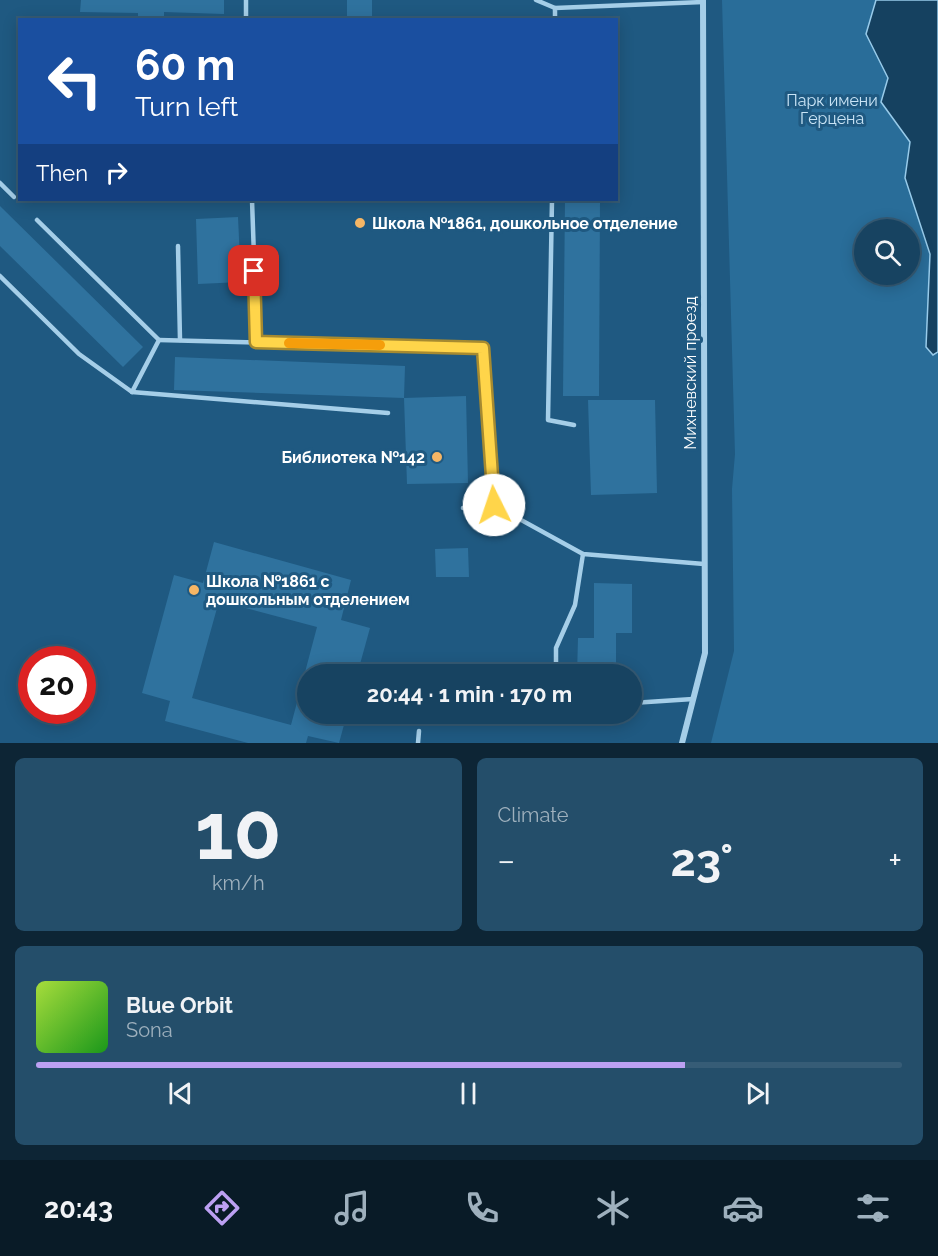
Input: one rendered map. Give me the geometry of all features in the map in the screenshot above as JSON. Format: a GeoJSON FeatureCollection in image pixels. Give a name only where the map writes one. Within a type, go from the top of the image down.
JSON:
{"type":"FeatureCollection","features":[{"type":"Feature","properties":{"kind":"street","name":"Михневский проезд"},"geometry":{"type":"LineString","coordinates":[[682,743],[705,653],[703,1]]}},
{"type":"Feature","properties":{"kind":"lane"},"geometry":{"type":"LineString","coordinates":[[246,0],[246,18]]}},
{"type":"Feature","properties":{"kind":"lane"},"geometry":{"type":"LineString","coordinates":[[536,0],[555,8],[703,1]]}},
{"type":"Feature","properties":{"kind":"lane"},"geometry":{"type":"LineString","coordinates":[[555,8],[555,18]]}},
{"type":"Feature","properties":{"kind":"lane"},"geometry":{"type":"LineString","coordinates":[[0,183],[14,197]]}},
{"type":"Feature","properties":{"kind":"lane"},"geometry":{"type":"LineString","coordinates":[[252,201],[256,342]]}},
{"type":"Feature","properties":{"kind":"lane"},"geometry":{"type":"LineString","coordinates":[[552,201],[548,420],[574,426]]}},
{"type":"Feature","properties":{"kind":"lane"},"geometry":{"type":"LineString","coordinates":[[38,220],[159,340],[483,348],[494,505]]}},
{"type":"Feature","properties":{"kind":"lane"},"geometry":{"type":"LineString","coordinates":[[178,246],[180,340]]}},
{"type":"Feature","properties":{"kind":"lane"},"geometry":{"type":"LineString","coordinates":[[0,276],[80,354],[132,392],[388,413]]}},
{"type":"Feature","properties":{"kind":"lane"},"geometry":{"type":"LineString","coordinates":[[132,392],[159,340]]}},
{"type":"Feature","properties":{"kind":"lane"},"geometry":{"type":"LineString","coordinates":[[463,508],[494,505],[583,554],[704,564]]}},
{"type":"Feature","properties":{"kind":"lane"},"geometry":{"type":"LineString","coordinates":[[556,664],[556,648],[574,605],[583,554]]}},
{"type":"Feature","properties":{"kind":"lane"},"geometry":{"type":"LineString","coordinates":[[642,702],[693,699]]}},
{"type":"Feature","properties":{"kind":"lane"},"geometry":{"type":"LineString","coordinates":[[418,731],[418,743]]}},
{"type":"Feature","properties":{"kind":"green space","name":"Парк имени Герцена"},"geometry":{"type":"Polygon","coordinates":[[[722,0],[938,0],[938,743],[711,743],[734,651],[732,489],[735,454],[722,0]]]}},
{"type":"Feature","properties":{"kind":"shaded area"},"geometry":{"type":"Polygon","coordinates":[[[876,0],[938,0],[938,352],[933,355],[926,347],[930,254],[905,178],[910,142],[881,102],[888,78],[866,34],[876,0]]]}},
{"type":"Feature","properties":{"kind":"building"},"geometry":{"type":"Polygon","coordinates":[[[81,0],[224,0],[224,14],[164,12],[164,18],[138,18],[138,13],[80,12],[81,0]]]}},
{"type":"Feature","properties":{"kind":"building"},"geometry":{"type":"Polygon","coordinates":[[[347,0],[372,0],[372,18],[347,18],[347,0]]]}},
{"type":"Feature","properties":{"kind":"building"},"geometry":{"type":"Polygon","coordinates":[[[565,201],[600,201],[599,396],[563,396],[565,201]]]}},
{"type":"Feature","properties":{"kind":"building"},"geometry":{"type":"Polygon","coordinates":[[[0,206],[143,347],[123,367],[0,246],[0,206]]]}},
{"type":"Feature","properties":{"kind":"building"},"geometry":{"type":"Polygon","coordinates":[[[238,217],[241,282],[198,284],[196,219],[238,217]]]}},
{"type":"Feature","properties":{"kind":"building"},"geometry":{"type":"Polygon","coordinates":[[[175,357],[405,366],[404,398],[174,390],[175,357]]]}},
{"type":"Feature","properties":{"kind":"building"},"geometry":{"type":"Polygon","coordinates":[[[466,396],[468,483],[407,484],[404,398],[466,396]]]}},
{"type":"Feature","properties":{"kind":"building"},"geometry":{"type":"Polygon","coordinates":[[[588,400],[655,400],[657,493],[591,495],[588,400]]]}},
{"type":"Feature","properties":{"kind":"building"},"geometry":{"type":"Polygon","coordinates":[[[214,542],[351,580],[341,620],[370,628],[360,664],[307,664],[317,627],[219,601],[192,698],[291,725],[297,702],[297,724],[344,724],[339,743],[308,736],[306,743],[248,743],[165,721],[170,701],[142,693],[174,575],[203,583],[214,542]]]}},
{"type":"Feature","properties":{"kind":"building"},"geometry":{"type":"Polygon","coordinates":[[[468,548],[469,577],[436,577],[435,549],[468,548]]]}},
{"type":"Feature","properties":{"kind":"building"},"geometry":{"type":"Polygon","coordinates":[[[594,583],[632,584],[632,633],[616,633],[616,664],[577,664],[578,638],[594,638],[594,583]]]}},
{"type":"Feature","properties":{"kind":"slow traffic"},"geometry":{"type":"LineString","coordinates":[[289,343],[380,345]]}},
{"type":"Feature","properties":{"kind":"place","name":"Школа №1861, дошкольное отделение"},"geometry":{"type":"Point","coordinates":[360,223]}},
{"type":"Feature","properties":{"kind":"place","name":"Библиотека №142"},"geometry":{"type":"Point","coordinates":[437,457]}},
{"type":"Feature","properties":{"kind":"place","name":"Школа №1861 с дошкольным отделением"},"geometry":{"type":"Point","coordinates":[194,590]}},
{"type":"Feature","properties":{"kind":"route"},"geometry":{"type":"LineString","coordinates":[[254,271],[256,342],[483,348],[494,505]]}}]}
